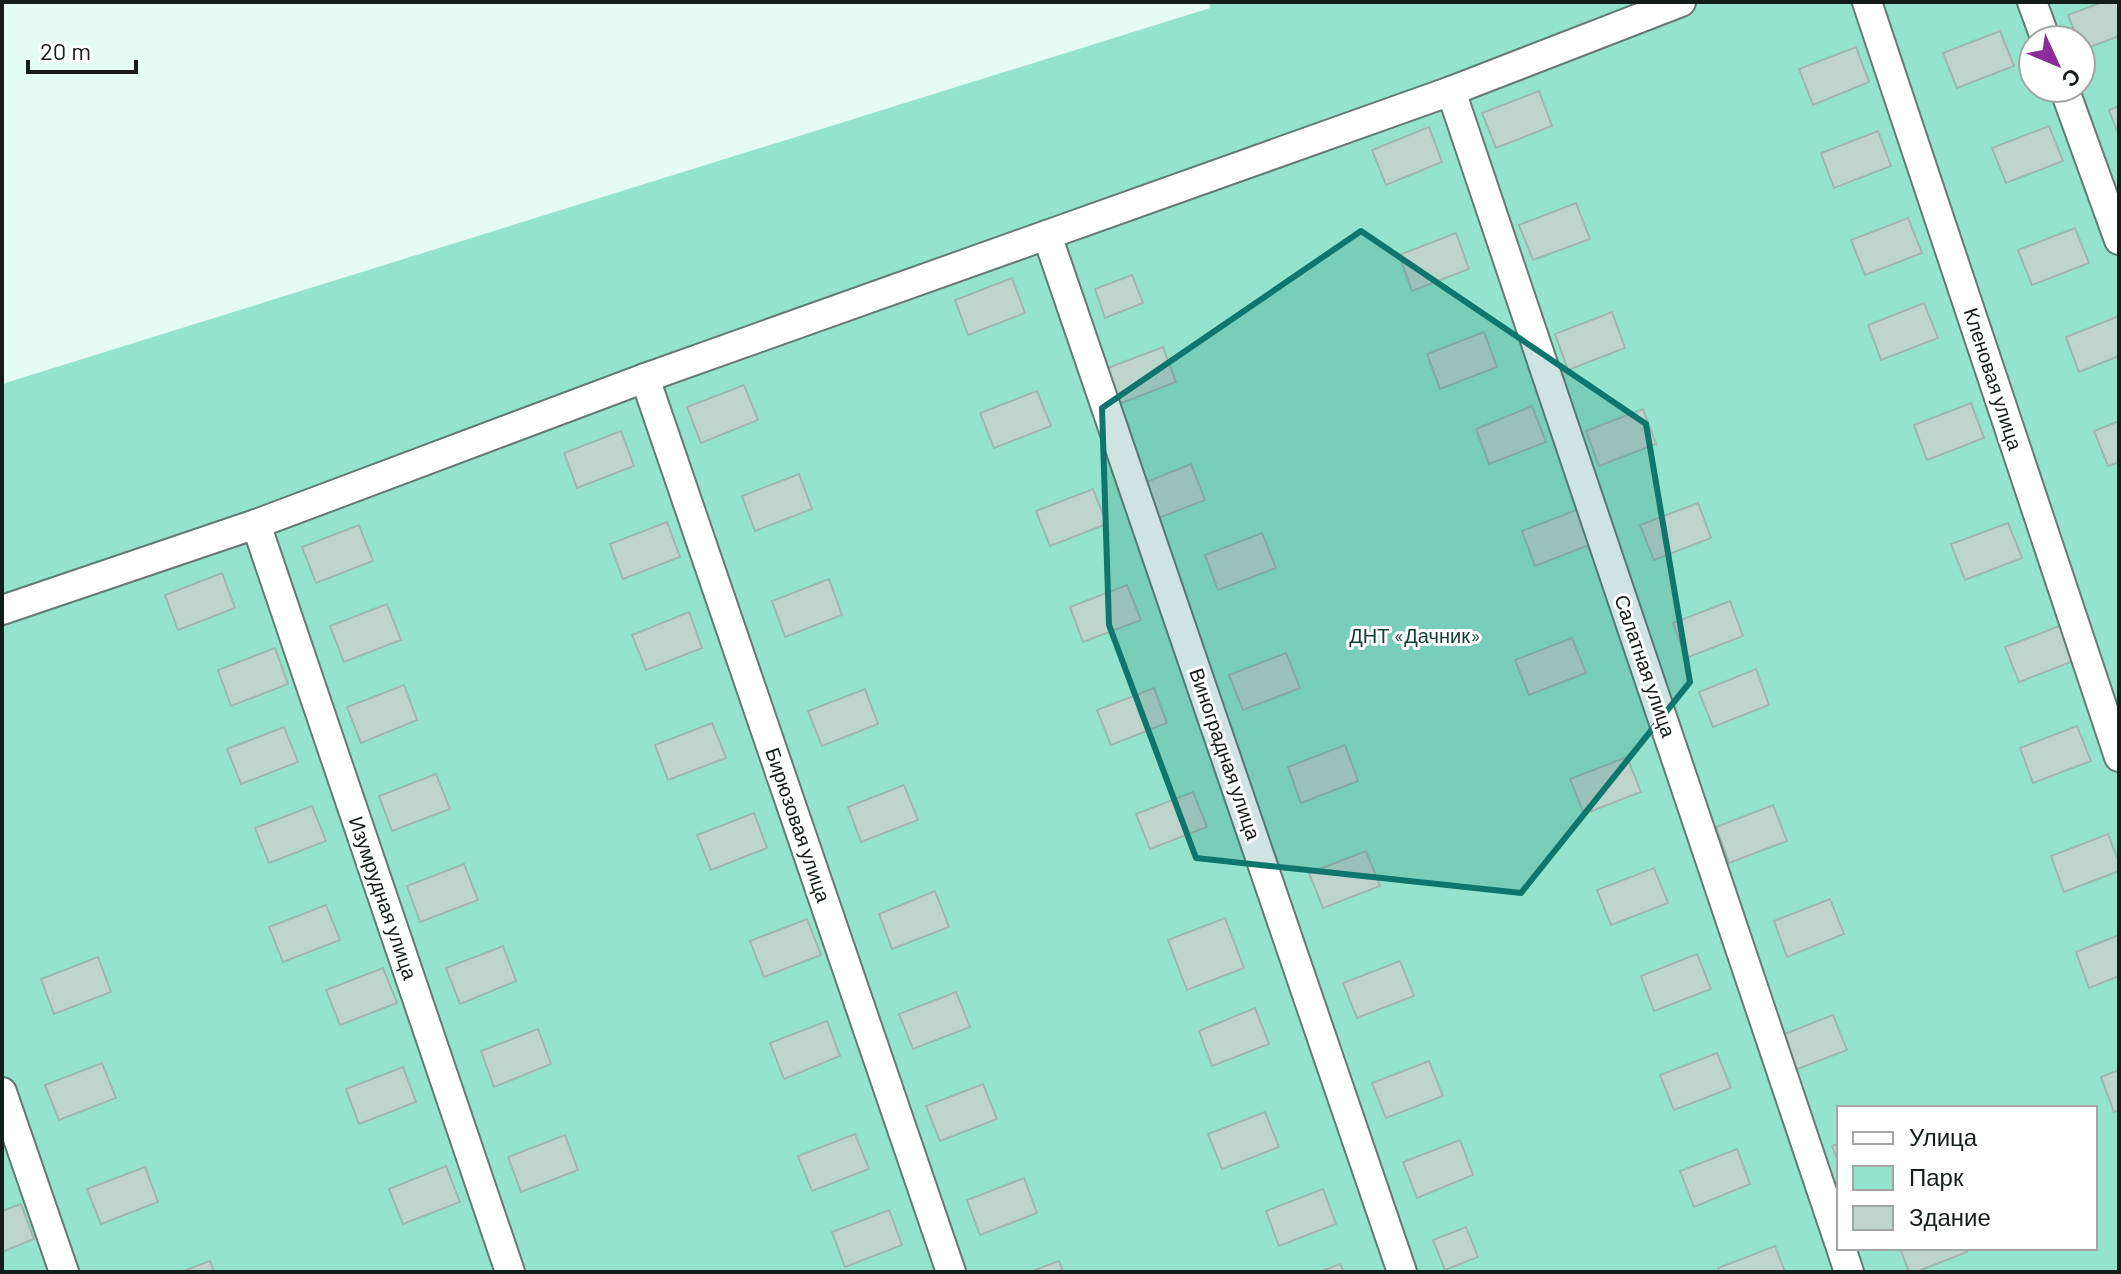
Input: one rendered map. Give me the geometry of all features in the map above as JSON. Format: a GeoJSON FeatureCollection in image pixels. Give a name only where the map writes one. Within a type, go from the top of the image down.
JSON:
{"type":"FeatureCollection","features":[{"type":"Feature","properties":{"kind":"street"},"geometry":{"type":"LineString","coordinates":[[2,610],[256,524],[645,378],[1451,91],[1681,2]]}},
{"type":"Feature","properties":{"kind":"street","name":"Кленовая улица"},"geometry":{"type":"LineString","coordinates":[[1867,2],[2119,757]]}},
{"type":"Feature","properties":{"kind":"street"},"geometry":{"type":"LineString","coordinates":[[2032,2],[2040,24]]}},
{"type":"Feature","properties":{"kind":"street","name":"Салатная улица"},"geometry":{"type":"LineString","coordinates":[[1451,91],[1837,1236]]}},
{"type":"Feature","properties":{"kind":"street"},"geometry":{"type":"LineString","coordinates":[[2070,104],[2119,240]]}},
{"type":"Feature","properties":{"kind":"street","name":"Виноградная улица"},"geometry":{"type":"LineString","coordinates":[[1047,235],[1402,1272]]}},
{"type":"Feature","properties":{"kind":"street","name":"Бирюзовая улица"},"geometry":{"type":"LineString","coordinates":[[645,378],[951,1272]]}},
{"type":"Feature","properties":{"kind":"street","name":"Изумрудная улица"},"geometry":{"type":"LineString","coordinates":[[256,524],[510,1272]]}},
{"type":"Feature","properties":{"kind":"street"},"geometry":{"type":"LineString","coordinates":[[2,1092],[64,1272]]}},
{"type":"Feature","properties":{"kind":"street"},"geometry":{"type":"LineString","coordinates":[[1842,1250],[1849,1272]]}},
{"type":"Feature","properties":{"kind":"highlighted area"},"geometry":{"type":"Polygon","coordinates":[[[1361,231],[1646,424],[1690,682],[1521,893],[1196,858],[1109,625],[1102,408],[1361,231]]]}},
{"type":"Feature","properties":{"kind":"green space","name":"ДНТ «Дачник»"},"geometry":{"type":"Polygon","coordinates":[[[1209,2],[2119,2],[2119,1272],[2,1272],[2,384],[1210,8],[1209,2]]]}},
{"type":"Feature","properties":{"kind":"building"},"geometry":{"type":"Polygon","coordinates":[[[2103,2],[2119,2],[2119,36],[2097,44],[2097,24],[2072,24],[2068,15],[2103,2]]]}},
{"type":"Feature","properties":{"kind":"building"},"geometry":{"type":"Polygon","coordinates":[[[2000,31],[2014,66],[1957,88],[1943,53],[2000,31]]]}},
{"type":"Feature","properties":{"kind":"building"},"geometry":{"type":"Polygon","coordinates":[[[1856,47],[1869,82],[1813,105],[1799,69],[1856,47]]]}},
{"type":"Feature","properties":{"kind":"building"},"geometry":{"type":"Polygon","coordinates":[[[1539,91],[1552,126],[1496,148],[1482,113],[1539,91]]]}},
{"type":"Feature","properties":{"kind":"building"},"geometry":{"type":"Polygon","coordinates":[[[2119,106],[2119,136],[2109,110],[2119,106]]]}},
{"type":"Feature","properties":{"kind":"building"},"geometry":{"type":"Polygon","coordinates":[[[2049,126],[2063,161],[2006,183],[1992,148],[2049,126]]]}},
{"type":"Feature","properties":{"kind":"building"},"geometry":{"type":"Polygon","coordinates":[[[1429,127],[1442,162],[1386,185],[1372,150],[1429,127]]]}},
{"type":"Feature","properties":{"kind":"building"},"geometry":{"type":"Polygon","coordinates":[[[1878,131],[1891,166],[1834,188],[1821,153],[1878,131]]]}},
{"type":"Feature","properties":{"kind":"building"},"geometry":{"type":"Polygon","coordinates":[[[1576,203],[1590,239],[1533,260],[1519,225],[1576,203]]]}},
{"type":"Feature","properties":{"kind":"building"},"geometry":{"type":"Polygon","coordinates":[[[1908,218],[1922,253],[1865,275],[1851,240],[1908,218]]]}},
{"type":"Feature","properties":{"kind":"building"},"geometry":{"type":"Polygon","coordinates":[[[2075,228],[2089,263],[2032,285],[2018,250],[2075,228]]]}},
{"type":"Feature","properties":{"kind":"building"},"geometry":{"type":"Polygon","coordinates":[[[1456,233],[1469,269],[1412,291],[1399,255],[1456,233]]]}},
{"type":"Feature","properties":{"kind":"building"},"geometry":{"type":"Polygon","coordinates":[[[1132,275],[1143,303],[1105,318],[1095,289],[1132,275]]]}},
{"type":"Feature","properties":{"kind":"building"},"geometry":{"type":"Polygon","coordinates":[[[1012,278],[1025,313],[968,335],[955,300],[1012,278]]]}},
{"type":"Feature","properties":{"kind":"building"},"geometry":{"type":"Polygon","coordinates":[[[1924,303],[1938,338],[1881,360],[1868,325],[1924,303]]]}},
{"type":"Feature","properties":{"kind":"building"},"geometry":{"type":"Polygon","coordinates":[[[1612,312],[1625,348],[1568,370],[1555,334],[1612,312]]]}},
{"type":"Feature","properties":{"kind":"building"},"geometry":{"type":"Polygon","coordinates":[[[2119,316],[2119,356],[2079,372],[2066,337],[2119,316]]]}},
{"type":"Feature","properties":{"kind":"building"},"geometry":{"type":"Polygon","coordinates":[[[1484,332],[1497,367],[1440,389],[1427,354],[1484,332]]]}},
{"type":"Feature","properties":{"kind":"building"},"geometry":{"type":"Polygon","coordinates":[[[1163,347],[1176,382],[1119,404],[1105,369],[1163,347]]]}},
{"type":"Feature","properties":{"kind":"building"},"geometry":{"type":"Polygon","coordinates":[[[744,385],[758,420],[701,443],[687,407],[744,385]]]}},
{"type":"Feature","properties":{"kind":"building"},"geometry":{"type":"Polygon","coordinates":[[[1037,391],[1051,426],[994,448],[980,413],[1037,391]]]}},
{"type":"Feature","properties":{"kind":"building"},"geometry":{"type":"Polygon","coordinates":[[[1971,403],[1984,438],[1927,460],[1914,425],[1971,403]]]}},
{"type":"Feature","properties":{"kind":"building"},"geometry":{"type":"Polygon","coordinates":[[[1532,406],[1546,442],[1489,464],[1476,429],[1532,406]]]}},
{"type":"Feature","properties":{"kind":"building"},"geometry":{"type":"Polygon","coordinates":[[[1643,409],[1656,444],[1599,466],[1586,431],[1643,409]]]}},
{"type":"Feature","properties":{"kind":"building"},"geometry":{"type":"Polygon","coordinates":[[[2119,421],[2119,462],[2108,466],[2094,431],[2119,421]]]}},
{"type":"Feature","properties":{"kind":"building"},"geometry":{"type":"Polygon","coordinates":[[[621,431],[634,466],[577,488],[564,453],[621,431]]]}},
{"type":"Feature","properties":{"kind":"building"},"geometry":{"type":"Polygon","coordinates":[[[1191,464],[1205,500],[1148,522],[1134,487],[1191,464]]]}},
{"type":"Feature","properties":{"kind":"building"},"geometry":{"type":"Polygon","coordinates":[[[799,474],[812,509],[755,531],[742,496],[799,474]]]}},
{"type":"Feature","properties":{"kind":"building"},"geometry":{"type":"Polygon","coordinates":[[[1093,489],[1107,524],[1050,546],[1036,511],[1093,489]]]}},
{"type":"Feature","properties":{"kind":"building"},"geometry":{"type":"Polygon","coordinates":[[[1698,503],[1711,538],[1654,560],[1640,525],[1698,503]]]}},
{"type":"Feature","properties":{"kind":"building"},"geometry":{"type":"Polygon","coordinates":[[[1579,509],[1592,544],[1535,566],[1522,531],[1579,509]]]}},
{"type":"Feature","properties":{"kind":"building"},"geometry":{"type":"Polygon","coordinates":[[[667,522],[680,557],[623,579],[610,544],[667,522]]]}},
{"type":"Feature","properties":{"kind":"building"},"geometry":{"type":"Polygon","coordinates":[[[2008,523],[2022,558],[1965,580],[1951,544],[2008,523]]]}},
{"type":"Feature","properties":{"kind":"building"},"geometry":{"type":"Polygon","coordinates":[[[359,525],[373,561],[316,583],[302,547],[359,525]]]}},
{"type":"Feature","properties":{"kind":"building"},"geometry":{"type":"Polygon","coordinates":[[[1262,533],[1276,568],[1218,590],[1205,555],[1262,533]]]}},
{"type":"Feature","properties":{"kind":"building"},"geometry":{"type":"Polygon","coordinates":[[[222,573],[235,608],[178,630],[165,595],[222,573]]]}},
{"type":"Feature","properties":{"kind":"building"},"geometry":{"type":"Polygon","coordinates":[[[829,579],[842,615],[785,637],[772,601],[829,579]]]}},
{"type":"Feature","properties":{"kind":"building"},"geometry":{"type":"Polygon","coordinates":[[[1127,585],[1141,620],[1083,642],[1070,607],[1127,585]]]}},
{"type":"Feature","properties":{"kind":"building"},"geometry":{"type":"Polygon","coordinates":[[[1730,601],[1743,636],[1686,658],[1673,623],[1730,601]]]}},
{"type":"Feature","properties":{"kind":"building"},"geometry":{"type":"Polygon","coordinates":[[[387,604],[401,640],[344,662],[330,626],[387,604]]]}},
{"type":"Feature","properties":{"kind":"building"},"geometry":{"type":"Polygon","coordinates":[[[689,612],[702,648],[646,670],[632,635],[689,612]]]}},
{"type":"Feature","properties":{"kind":"building"},"geometry":{"type":"Polygon","coordinates":[[[2062,625],[2076,660],[2019,682],[2005,647],[2062,625]]]}},
{"type":"Feature","properties":{"kind":"building"},"geometry":{"type":"Polygon","coordinates":[[[1572,638],[1586,673],[1529,695],[1515,660],[1572,638]]]}},
{"type":"Feature","properties":{"kind":"building"},"geometry":{"type":"Polygon","coordinates":[[[275,648],[288,684],[231,706],[218,670],[275,648]]]}},
{"type":"Feature","properties":{"kind":"building"},"geometry":{"type":"Polygon","coordinates":[[[1286,653],[1300,688],[1243,710],[1229,675],[1286,653]]]}},
{"type":"Feature","properties":{"kind":"building"},"geometry":{"type":"Polygon","coordinates":[[[1756,669],[1769,705],[1713,727],[1699,692],[1756,669]]]}},
{"type":"Feature","properties":{"kind":"building"},"geometry":{"type":"Polygon","coordinates":[[[404,685],[417,720],[361,743],[347,707],[404,685]]]}},
{"type":"Feature","properties":{"kind":"building"},"geometry":{"type":"Polygon","coordinates":[[[1154,688],[1167,723],[1111,745],[1097,710],[1154,688]]]}},
{"type":"Feature","properties":{"kind":"building"},"geometry":{"type":"Polygon","coordinates":[[[865,689],[878,724],[822,746],[808,711],[865,689]]]}},
{"type":"Feature","properties":{"kind":"building"},"geometry":{"type":"Polygon","coordinates":[[[712,723],[726,758],[668,780],[655,745],[712,723]]]}},
{"type":"Feature","properties":{"kind":"building"},"geometry":{"type":"Polygon","coordinates":[[[2077,726],[2091,761],[2033,783],[2020,748],[2077,726]]]}},
{"type":"Feature","properties":{"kind":"building"},"geometry":{"type":"Polygon","coordinates":[[[284,727],[298,762],[241,784],[227,749],[284,727]]]}},
{"type":"Feature","properties":{"kind":"building"},"geometry":{"type":"Polygon","coordinates":[[[1345,745],[1358,781],[1301,803],[1288,767],[1345,745]]]}},
{"type":"Feature","properties":{"kind":"building"},"geometry":{"type":"Polygon","coordinates":[[[1627,757],[1641,792],[1584,814],[1570,779],[1627,757]]]}},
{"type":"Feature","properties":{"kind":"building"},"geometry":{"type":"Polygon","coordinates":[[[436,774],[450,809],[392,831],[379,796],[436,774]]]}},
{"type":"Feature","properties":{"kind":"building"},"geometry":{"type":"Polygon","coordinates":[[[904,785],[918,820],[861,842],[848,807],[904,785]]]}},
{"type":"Feature","properties":{"kind":"building"},"geometry":{"type":"Polygon","coordinates":[[[1193,792],[1207,827],[1150,849],[1136,814],[1193,792]]]}},
{"type":"Feature","properties":{"kind":"building"},"geometry":{"type":"Polygon","coordinates":[[[1773,805],[1787,841],[1729,863],[1716,827],[1773,805]]]}},
{"type":"Feature","properties":{"kind":"building"},"geometry":{"type":"Polygon","coordinates":[[[312,806],[326,841],[269,863],[255,828],[312,806]]]}},
{"type":"Feature","properties":{"kind":"building"},"geometry":{"type":"Polygon","coordinates":[[[754,813],[767,848],[711,870],[697,835],[754,813]]]}},
{"type":"Feature","properties":{"kind":"building"},"geometry":{"type":"Polygon","coordinates":[[[2108,834],[2119,871],[2064,892],[2051,856],[2108,834]]]}},
{"type":"Feature","properties":{"kind":"building"},"geometry":{"type":"Polygon","coordinates":[[[1366,851],[1380,886],[1323,908],[1309,873],[1366,851]]]}},
{"type":"Feature","properties":{"kind":"building"},"geometry":{"type":"Polygon","coordinates":[[[464,864],[478,900],[420,922],[407,886],[464,864]]]}},
{"type":"Feature","properties":{"kind":"building"},"geometry":{"type":"Polygon","coordinates":[[[1654,868],[1668,903],[1611,925],[1597,890],[1654,868]]]}},
{"type":"Feature","properties":{"kind":"building"},"geometry":{"type":"Polygon","coordinates":[[[935,891],[949,927],[892,949],[879,914],[935,891]]]}},
{"type":"Feature","properties":{"kind":"building"},"geometry":{"type":"Polygon","coordinates":[[[1830,899],[1844,934],[1787,957],[1774,921],[1830,899]]]}},
{"type":"Feature","properties":{"kind":"building"},"geometry":{"type":"Polygon","coordinates":[[[326,905],[340,940],[283,962],[269,927],[326,905]]]}},
{"type":"Feature","properties":{"kind":"building"},"geometry":{"type":"Polygon","coordinates":[[[1225,918],[1244,968],[1187,990],[1168,940],[1225,918]]]}},
{"type":"Feature","properties":{"kind":"building"},"geometry":{"type":"Polygon","coordinates":[[[807,919],[821,955],[764,977],[750,941],[807,919]]]}},
{"type":"Feature","properties":{"kind":"building"},"geometry":{"type":"Polygon","coordinates":[[[2119,935],[2119,976],[2089,988],[2076,952],[2119,935]]]}},
{"type":"Feature","properties":{"kind":"building"},"geometry":{"type":"Polygon","coordinates":[[[503,946],[516,981],[460,1004],[446,968],[503,946]]]}},
{"type":"Feature","properties":{"kind":"building"},"geometry":{"type":"Polygon","coordinates":[[[1697,954],[1711,989],[1654,1011],[1641,976],[1697,954]]]}},
{"type":"Feature","properties":{"kind":"building"},"geometry":{"type":"Polygon","coordinates":[[[98,957],[111,992],[54,1014],[41,979],[98,957]]]}},
{"type":"Feature","properties":{"kind":"building"},"geometry":{"type":"Polygon","coordinates":[[[1400,961],[1414,996],[1357,1018],[1343,983],[1400,961]]]}},
{"type":"Feature","properties":{"kind":"building"},"geometry":{"type":"Polygon","coordinates":[[[383,968],[397,1003],[340,1025],[326,990],[383,968]]]}},
{"type":"Feature","properties":{"kind":"building"},"geometry":{"type":"Polygon","coordinates":[[[956,992],[970,1027],[913,1049],[899,1014],[956,992]]]}},
{"type":"Feature","properties":{"kind":"building"},"geometry":{"type":"Polygon","coordinates":[[[1255,1008],[1269,1044],[1212,1066],[1199,1031],[1255,1008]]]}},
{"type":"Feature","properties":{"kind":"building"},"geometry":{"type":"Polygon","coordinates":[[[1833,1015],[1847,1050],[1790,1072],[1777,1037],[1833,1015]]]}},
{"type":"Feature","properties":{"kind":"building"},"geometry":{"type":"Polygon","coordinates":[[[827,1021],[840,1056],[784,1079],[770,1043],[827,1021]]]}},
{"type":"Feature","properties":{"kind":"building"},"geometry":{"type":"Polygon","coordinates":[[[538,1029],[551,1064],[494,1087],[481,1051],[538,1029]]]}},
{"type":"Feature","properties":{"kind":"building"},"geometry":{"type":"Polygon","coordinates":[[[1717,1053],[1731,1088],[1674,1110],[1660,1075],[1717,1053]]]}},
{"type":"Feature","properties":{"kind":"building"},"geometry":{"type":"Polygon","coordinates":[[[1429,1061],[1443,1096],[1386,1118],[1372,1083],[1429,1061]]]}},
{"type":"Feature","properties":{"kind":"building"},"geometry":{"type":"Polygon","coordinates":[[[102,1063],[116,1098],[59,1120],[45,1085],[102,1063]]]}},
{"type":"Feature","properties":{"kind":"building"},"geometry":{"type":"Polygon","coordinates":[[[403,1067],[416,1102],[359,1124],[346,1089],[403,1067]]]}},
{"type":"Feature","properties":{"kind":"building"},"geometry":{"type":"Polygon","coordinates":[[[2119,1070],[2119,1110],[2114,1112],[2101,1077],[2119,1070]]]}},
{"type":"Feature","properties":{"kind":"building"},"geometry":{"type":"Polygon","coordinates":[[[983,1084],[997,1119],[940,1141],[926,1106],[983,1084]]]}},
{"type":"Feature","properties":{"kind":"building"},"geometry":{"type":"Polygon","coordinates":[[[1265,1112],[1279,1147],[1222,1169],[1208,1134],[1265,1112]]]}},
{"type":"Feature","properties":{"kind":"building"},"geometry":{"type":"Polygon","coordinates":[[[855,1134],[869,1169],[812,1191],[798,1156],[855,1134]]]}},
{"type":"Feature","properties":{"kind":"building"},"geometry":{"type":"Polygon","coordinates":[[[565,1135],[578,1170],[521,1192],[508,1157],[565,1135]]]}},
{"type":"Feature","properties":{"kind":"building"},"geometry":{"type":"Polygon","coordinates":[[[1460,1140],[1473,1175],[1417,1198],[1403,1162],[1460,1140]]]}},
{"type":"Feature","properties":{"kind":"building"},"geometry":{"type":"Polygon","coordinates":[[[1737,1149],[1750,1184],[1694,1207],[1680,1171],[1737,1149]]]}},
{"type":"Feature","properties":{"kind":"building"},"geometry":{"type":"Polygon","coordinates":[[[446,1166],[460,1202],[403,1224],[389,1189],[446,1166]]]}},
{"type":"Feature","properties":{"kind":"building"},"geometry":{"type":"Polygon","coordinates":[[[145,1167],[158,1202],[101,1224],[87,1189],[145,1167]]]}},
{"type":"Feature","properties":{"kind":"building"},"geometry":{"type":"Polygon","coordinates":[[[1024,1178],[1037,1213],[980,1235],[967,1200],[1024,1178]]]}},
{"type":"Feature","properties":{"kind":"building"},"geometry":{"type":"Polygon","coordinates":[[[1323,1189],[1336,1224],[1279,1246],[1266,1211],[1323,1189]]]}},
{"type":"Feature","properties":{"kind":"building"},"geometry":{"type":"Polygon","coordinates":[[[21,1204],[34,1239],[2,1252],[2,1211],[21,1204]]]}},
{"type":"Feature","properties":{"kind":"building"},"geometry":{"type":"Polygon","coordinates":[[[889,1210],[902,1245],[845,1267],[832,1232],[889,1210]]]}},
{"type":"Feature","properties":{"kind":"building"},"geometry":{"type":"Polygon","coordinates":[[[1466,1227],[1478,1257],[1445,1270],[1433,1240],[1466,1227]]]}},
{"type":"Feature","properties":{"kind":"building"},"geometry":{"type":"Polygon","coordinates":[[[1775,1246],[1785,1272],[1719,1272],[1718,1268],[1775,1246]]]}},
{"type":"Feature","properties":{"kind":"building"},"geometry":{"type":"Polygon","coordinates":[[[1901,1250],[1967,1252],[1916,1272],[1909,1272],[1901,1250]]]}},
{"type":"Feature","properties":{"kind":"building"},"geometry":{"type":"Polygon","coordinates":[[[210,1261],[214,1272],[181,1272],[210,1261]]]}},
{"type":"Feature","properties":{"kind":"building"},"geometry":{"type":"Polygon","coordinates":[[[1059,1261],[1063,1272],[1030,1272],[1059,1261]]]}},
{"type":"Feature","properties":{"kind":"building"},"geometry":{"type":"Polygon","coordinates":[[[1340,1264],[1344,1272],[1319,1272],[1340,1264]]]}}]}
